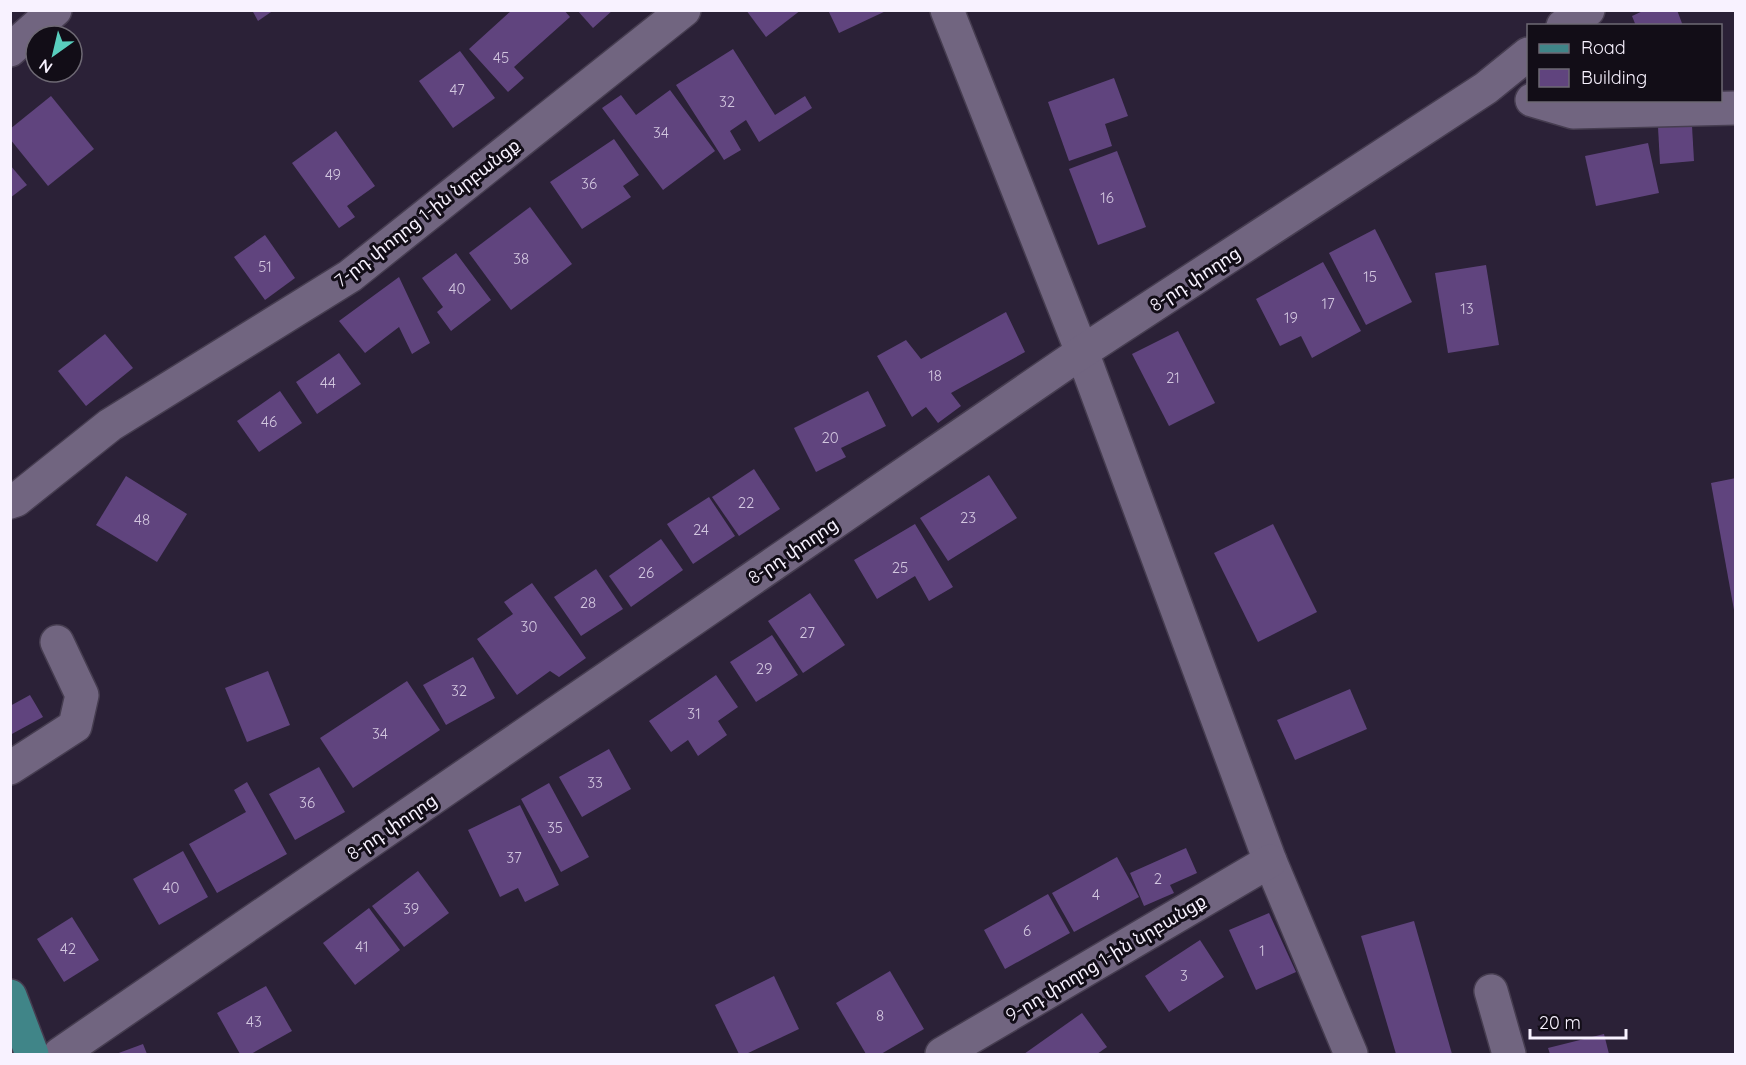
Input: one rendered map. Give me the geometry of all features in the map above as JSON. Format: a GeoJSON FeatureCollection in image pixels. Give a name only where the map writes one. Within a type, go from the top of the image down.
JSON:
{"type":"FeatureCollection","features":[{"type":"Feature","properties":{"kind":"main road"},"geometry":{"type":"LineString","coordinates":[[10,996],[32,1054]]}},
{"type":"Feature","properties":{"kind":"street"},"geometry":{"type":"LineString","coordinates":[[10,50],[55,10]]}},
{"type":"Feature","properties":{"kind":"street","name":"7-րդ փողոց 1-ին նրբանցք"},"geometry":{"type":"LineString","coordinates":[[10,502],[16,500],[110,424],[350,276],[684,10]]}},
{"type":"Feature","properties":{"kind":"street"},"geometry":{"type":"LineString","coordinates":[[947,10],[1082,352],[1270,861],[1351,1054]]}},
{"type":"Feature","properties":{"kind":"street"},"geometry":{"type":"LineString","coordinates":[[1566,24],[1587,10]]}},
{"type":"Feature","properties":{"kind":"street","name":"8-րդ փողոց"},"geometry":{"type":"LineString","coordinates":[[60,1054],[1082,352],[1486,88],[1527,55]]}},
{"type":"Feature","properties":{"kind":"street"},"geometry":{"type":"LineString","coordinates":[[1486,88],[1527,99]]}},
{"type":"Feature","properties":{"kind":"street"},"geometry":{"type":"LineString","coordinates":[[1537,102],[1573,112],[1736,108]]}},
{"type":"Feature","properties":{"kind":"street"},"geometry":{"type":"LineString","coordinates":[[10,768],[75,726],[82,695],[57,642]]}},
{"type":"Feature","properties":{"kind":"street","name":"9-րդ փողոց 1-ին նրբանցք"},"geometry":{"type":"LineString","coordinates":[[942,1054],[1270,861]]}},
{"type":"Feature","properties":{"kind":"street"},"geometry":{"type":"LineString","coordinates":[[1491,991],[1509,1054]]}},
{"type":"Feature","properties":{"kind":"building"},"geometry":{"type":"Polygon","coordinates":[[[252,10],[274,10],[258,21],[252,10]]]}},
{"type":"Feature","properties":{"kind":"building"},"geometry":{"type":"Polygon","coordinates":[[[512,10],[564,10],[570,17],[514,67],[524,78],[508,92],[469,49],[512,10]]]}},
{"type":"Feature","properties":{"kind":"building"},"geometry":{"type":"Polygon","coordinates":[[[577,10],[613,10],[593,28],[577,10]]]}},
{"type":"Feature","properties":{"kind":"building"},"geometry":{"type":"Polygon","coordinates":[[[746,10],[801,10],[766,37],[746,10]]]}},
{"type":"Feature","properties":{"kind":"building"},"geometry":{"type":"Polygon","coordinates":[[[828,10],[888,10],[839,33],[828,10]]]}},
{"type":"Feature","properties":{"kind":"building"},"geometry":{"type":"Polygon","coordinates":[[[1645,10],[1677,10],[1682,24],[1635,24],[1632,16],[1645,10]]]}},
{"type":"Feature","properties":{"kind":"building"},"geometry":{"type":"Polygon","coordinates":[[[733,49],[775,115],[805,96],[812,108],[759,142],[746,120],[730,131],[741,150],[724,160],[676,85],[733,49]]]}},
{"type":"Feature","properties":{"kind":"building"},"geometry":{"type":"Polygon","coordinates":[[[460,51],[495,98],[453,128],[419,81],[460,51]]]}},
{"type":"Feature","properties":{"kind":"building"},"geometry":{"type":"Polygon","coordinates":[[[1114,78],[1128,116],[1105,124],[1112,146],[1069,161],[1048,102],[1114,78]]]}},
{"type":"Feature","properties":{"kind":"building"},"geometry":{"type":"Polygon","coordinates":[[[670,90],[715,151],[663,190],[602,108],[621,95],[636,115],[670,90]]]}},
{"type":"Feature","properties":{"kind":"building"},"geometry":{"type":"Polygon","coordinates":[[[51,96],[94,149],[48,186],[10,139],[10,129],[51,96]]]}},
{"type":"Feature","properties":{"kind":"building"},"geometry":{"type":"Polygon","coordinates":[[[1692,126],[1694,161],[1660,164],[1658,127],[1692,126]]]}},
{"type":"Feature","properties":{"kind":"building"},"geometry":{"type":"Polygon","coordinates":[[[336,131],[375,186],[347,206],[355,217],[339,228],[292,163],[336,131]]]}},
{"type":"Feature","properties":{"kind":"building"},"geometry":{"type":"Polygon","coordinates":[[[614,139],[639,175],[623,186],[631,197],[582,229],[550,182],[614,139]]]}},
{"type":"Feature","properties":{"kind":"building"},"geometry":{"type":"Polygon","coordinates":[[[1648,143],[1659,193],[1596,206],[1585,156],[1648,143]]]}},
{"type":"Feature","properties":{"kind":"building"},"geometry":{"type":"Polygon","coordinates":[[[1117,151],[1146,227],[1098,245],[1069,169],[1117,151]]]}},
{"type":"Feature","properties":{"kind":"building"},"geometry":{"type":"Polygon","coordinates":[[[10,165],[27,185],[10,198],[10,165]]]}},
{"type":"Feature","properties":{"kind":"building"},"geometry":{"type":"Polygon","coordinates":[[[530,207],[572,264],[511,310],[469,253],[530,207]]]}},
{"type":"Feature","properties":{"kind":"building"},"geometry":{"type":"Polygon","coordinates":[[[1375,229],[1412,302],[1366,325],[1329,253],[1375,229]]]}},
{"type":"Feature","properties":{"kind":"building"},"geometry":{"type":"Polygon","coordinates":[[[265,235],[295,278],[265,300],[234,257],[265,235]]]}},
{"type":"Feature","properties":{"kind":"building"},"geometry":{"type":"Polygon","coordinates":[[[456,253],[491,300],[451,331],[437,312],[443,307],[422,278],[456,253]]]}},
{"type":"Feature","properties":{"kind":"building"},"geometry":{"type":"Polygon","coordinates":[[[1323,262],[1361,331],[1312,358],[1301,336],[1280,346],[1256,299],[1323,262]]]}},
{"type":"Feature","properties":{"kind":"building"},"geometry":{"type":"Polygon","coordinates":[[[1486,265],[1499,345],[1448,353],[1435,273],[1486,265]]]}},
{"type":"Feature","properties":{"kind":"building"},"geometry":{"type":"Polygon","coordinates":[[[399,277],[430,343],[412,354],[399,327],[365,353],[339,321],[399,277]]]}},
{"type":"Feature","properties":{"kind":"building"},"geometry":{"type":"Polygon","coordinates":[[[1006,312],[1025,352],[951,393],[961,406],[938,423],[926,407],[912,417],[877,356],[906,340],[921,359],[1006,312]]]}},
{"type":"Feature","properties":{"kind":"building"},"geometry":{"type":"Polygon","coordinates":[[[1178,331],[1215,403],[1169,426],[1132,354],[1178,331]]]}},
{"type":"Feature","properties":{"kind":"building"},"geometry":{"type":"Polygon","coordinates":[[[105,334],[133,368],[86,406],[58,371],[105,334]]]}},
{"type":"Feature","properties":{"kind":"building"},"geometry":{"type":"Polygon","coordinates":[[[339,353],[361,384],[317,414],[296,382],[339,353]]]}},
{"type":"Feature","properties":{"kind":"building"},"geometry":{"type":"Polygon","coordinates":[[[280,391],[302,423],[259,452],[237,421],[280,391]]]}},
{"type":"Feature","properties":{"kind":"building"},"geometry":{"type":"Polygon","coordinates":[[[868,391],[886,426],[841,448],[846,457],[816,472],[794,428],[868,391]]]}},
{"type":"Feature","properties":{"kind":"building"},"geometry":{"type":"Polygon","coordinates":[[[754,469],[780,509],[739,536],[712,497],[754,469]]]}},
{"type":"Feature","properties":{"kind":"building"},"geometry":{"type":"Polygon","coordinates":[[[989,475],[1017,518],[948,561],[920,518],[989,475]]]}},
{"type":"Feature","properties":{"kind":"building"},"geometry":{"type":"Polygon","coordinates":[[[126,476],[187,514],[157,562],[96,525],[126,476]]]}},
{"type":"Feature","properties":{"kind":"building"},"geometry":{"type":"Polygon","coordinates":[[[1736,478],[1736,610],[1734,610],[1711,483],[1736,478]]]}},
{"type":"Feature","properties":{"kind":"building"},"geometry":{"type":"Polygon","coordinates":[[[709,497],[735,536],[693,564],[667,524],[709,497]]]}},
{"type":"Feature","properties":{"kind":"building"},"geometry":{"type":"Polygon","coordinates":[[[915,524],[953,587],[929,601],[915,576],[877,599],[854,560],[915,524]]]}},
{"type":"Feature","properties":{"kind":"building"},"geometry":{"type":"Polygon","coordinates":[[[1273,524],[1317,612],[1258,642],[1214,553],[1273,524]]]}},
{"type":"Feature","properties":{"kind":"building"},"geometry":{"type":"Polygon","coordinates":[[[661,539],[683,570],[631,607],[609,576],[661,539]]]}},
{"type":"Feature","properties":{"kind":"building"},"geometry":{"type":"Polygon","coordinates":[[[596,569],[623,609],[581,636],[554,597],[596,569]]]}},
{"type":"Feature","properties":{"kind":"building"},"geometry":{"type":"Polygon","coordinates":[[[532,583],[586,658],[559,677],[550,671],[517,695],[477,639],[513,614],[504,602],[532,583]]]}},
{"type":"Feature","properties":{"kind":"building"},"geometry":{"type":"Polygon","coordinates":[[[810,593],[845,645],[803,673],[768,621],[810,593]]]}},
{"type":"Feature","properties":{"kind":"building"},"geometry":{"type":"Polygon","coordinates":[[[772,635],[798,675],[756,702],[730,662],[772,635]]]}},
{"type":"Feature","properties":{"kind":"building"},"geometry":{"type":"Polygon","coordinates":[[[473,657],[495,698],[446,725],[423,685],[473,657]]]}},
{"type":"Feature","properties":{"kind":"building"},"geometry":{"type":"Polygon","coordinates":[[[268,671],[290,725],[247,742],[225,688],[268,671]]]}},
{"type":"Feature","properties":{"kind":"building"},"geometry":{"type":"Polygon","coordinates":[[[716,675],[738,707],[718,721],[727,735],[698,756],[688,740],[671,752],[649,721],[716,675]]]}},
{"type":"Feature","properties":{"kind":"building"},"geometry":{"type":"Polygon","coordinates":[[[407,681],[440,730],[353,788],[320,738],[407,681]]]}},
{"type":"Feature","properties":{"kind":"building"},"geometry":{"type":"Polygon","coordinates":[[[1350,689],[1367,729],[1295,760],[1277,720],[1350,689]]]}},
{"type":"Feature","properties":{"kind":"building"},"geometry":{"type":"Polygon","coordinates":[[[30,695],[43,717],[10,735],[10,706],[30,695]]]}},
{"type":"Feature","properties":{"kind":"building"},"geometry":{"type":"Polygon","coordinates":[[[609,749],[631,789],[582,817],[559,777],[609,749]]]}},
{"type":"Feature","properties":{"kind":"building"},"geometry":{"type":"Polygon","coordinates":[[[319,767],[345,812],[295,840],[269,794],[319,767]]]}},
{"type":"Feature","properties":{"kind":"building"},"geometry":{"type":"Polygon","coordinates":[[[247,782],[287,854],[217,893],[189,844],[246,812],[234,790],[247,782]]]}},
{"type":"Feature","properties":{"kind":"building"},"geometry":{"type":"Polygon","coordinates":[[[549,783],[589,857],[561,872],[521,799],[549,783]]]}},
{"type":"Feature","properties":{"kind":"building"},"geometry":{"type":"Polygon","coordinates":[[[520,805],[559,885],[525,902],[518,888],[500,897],[468,830],[520,805]]]}},
{"type":"Feature","properties":{"kind":"building"},"geometry":{"type":"Polygon","coordinates":[[[1186,848],[1197,873],[1170,885],[1174,893],[1144,906],[1130,873],[1186,848]]]}},
{"type":"Feature","properties":{"kind":"building"},"geometry":{"type":"Polygon","coordinates":[[[183,851],[208,897],[159,925],[133,879],[183,851]]]}},
{"type":"Feature","properties":{"kind":"building"},"geometry":{"type":"Polygon","coordinates":[[[1117,857],[1139,897],[1074,932],[1052,893],[1117,857]]]}},
{"type":"Feature","properties":{"kind":"building"},"geometry":{"type":"Polygon","coordinates":[[[418,871],[449,913],[404,947],[372,906],[418,871]]]}},
{"type":"Feature","properties":{"kind":"building"},"geometry":{"type":"Polygon","coordinates":[[[1048,894],[1070,933],[1005,969],[984,930],[1048,894]]]}},
{"type":"Feature","properties":{"kind":"building"},"geometry":{"type":"Polygon","coordinates":[[[369,908],[400,950],[355,985],[323,943],[369,908]]]}},
{"type":"Feature","properties":{"kind":"building"},"geometry":{"type":"Polygon","coordinates":[[[1269,913],[1296,972],[1256,990],[1229,930],[1269,913]]]}},
{"type":"Feature","properties":{"kind":"building"},"geometry":{"type":"Polygon","coordinates":[[[72,917],[99,960],[64,982],[37,939],[72,917]]]}},
{"type":"Feature","properties":{"kind":"building"},"geometry":{"type":"Polygon","coordinates":[[[1414,921],[1452,1054],[1396,1054],[1361,936],[1414,921]]]}},
{"type":"Feature","properties":{"kind":"building"},"geometry":{"type":"Polygon","coordinates":[[[1200,940],[1224,977],[1169,1012],[1145,976],[1200,940]]]}},
{"type":"Feature","properties":{"kind":"building"},"geometry":{"type":"Polygon","coordinates":[[[890,971],[924,1029],[881,1054],[866,1054],[836,1003],[890,971]]]}},
{"type":"Feature","properties":{"kind":"building"},"geometry":{"type":"Polygon","coordinates":[[[774,976],[799,1029],[746,1054],[739,1054],[715,1005],[774,976]]]}},
{"type":"Feature","properties":{"kind":"building"},"geometry":{"type":"Polygon","coordinates":[[[266,986],[292,1031],[251,1054],[240,1054],[217,1013],[266,986]]]}},
{"type":"Feature","properties":{"kind":"building"},"geometry":{"type":"Polygon","coordinates":[[[1082,1013],[1107,1047],[1097,1054],[1024,1054],[1082,1013]]]}},
{"type":"Feature","properties":{"kind":"building"},"geometry":{"type":"Polygon","coordinates":[[[1604,1034],[1609,1054],[1550,1054],[1548,1048],[1604,1034]]]}},
{"type":"Feature","properties":{"kind":"building"},"geometry":{"type":"Polygon","coordinates":[[[143,1044],[147,1054],[116,1054],[143,1044]]]}}]}
